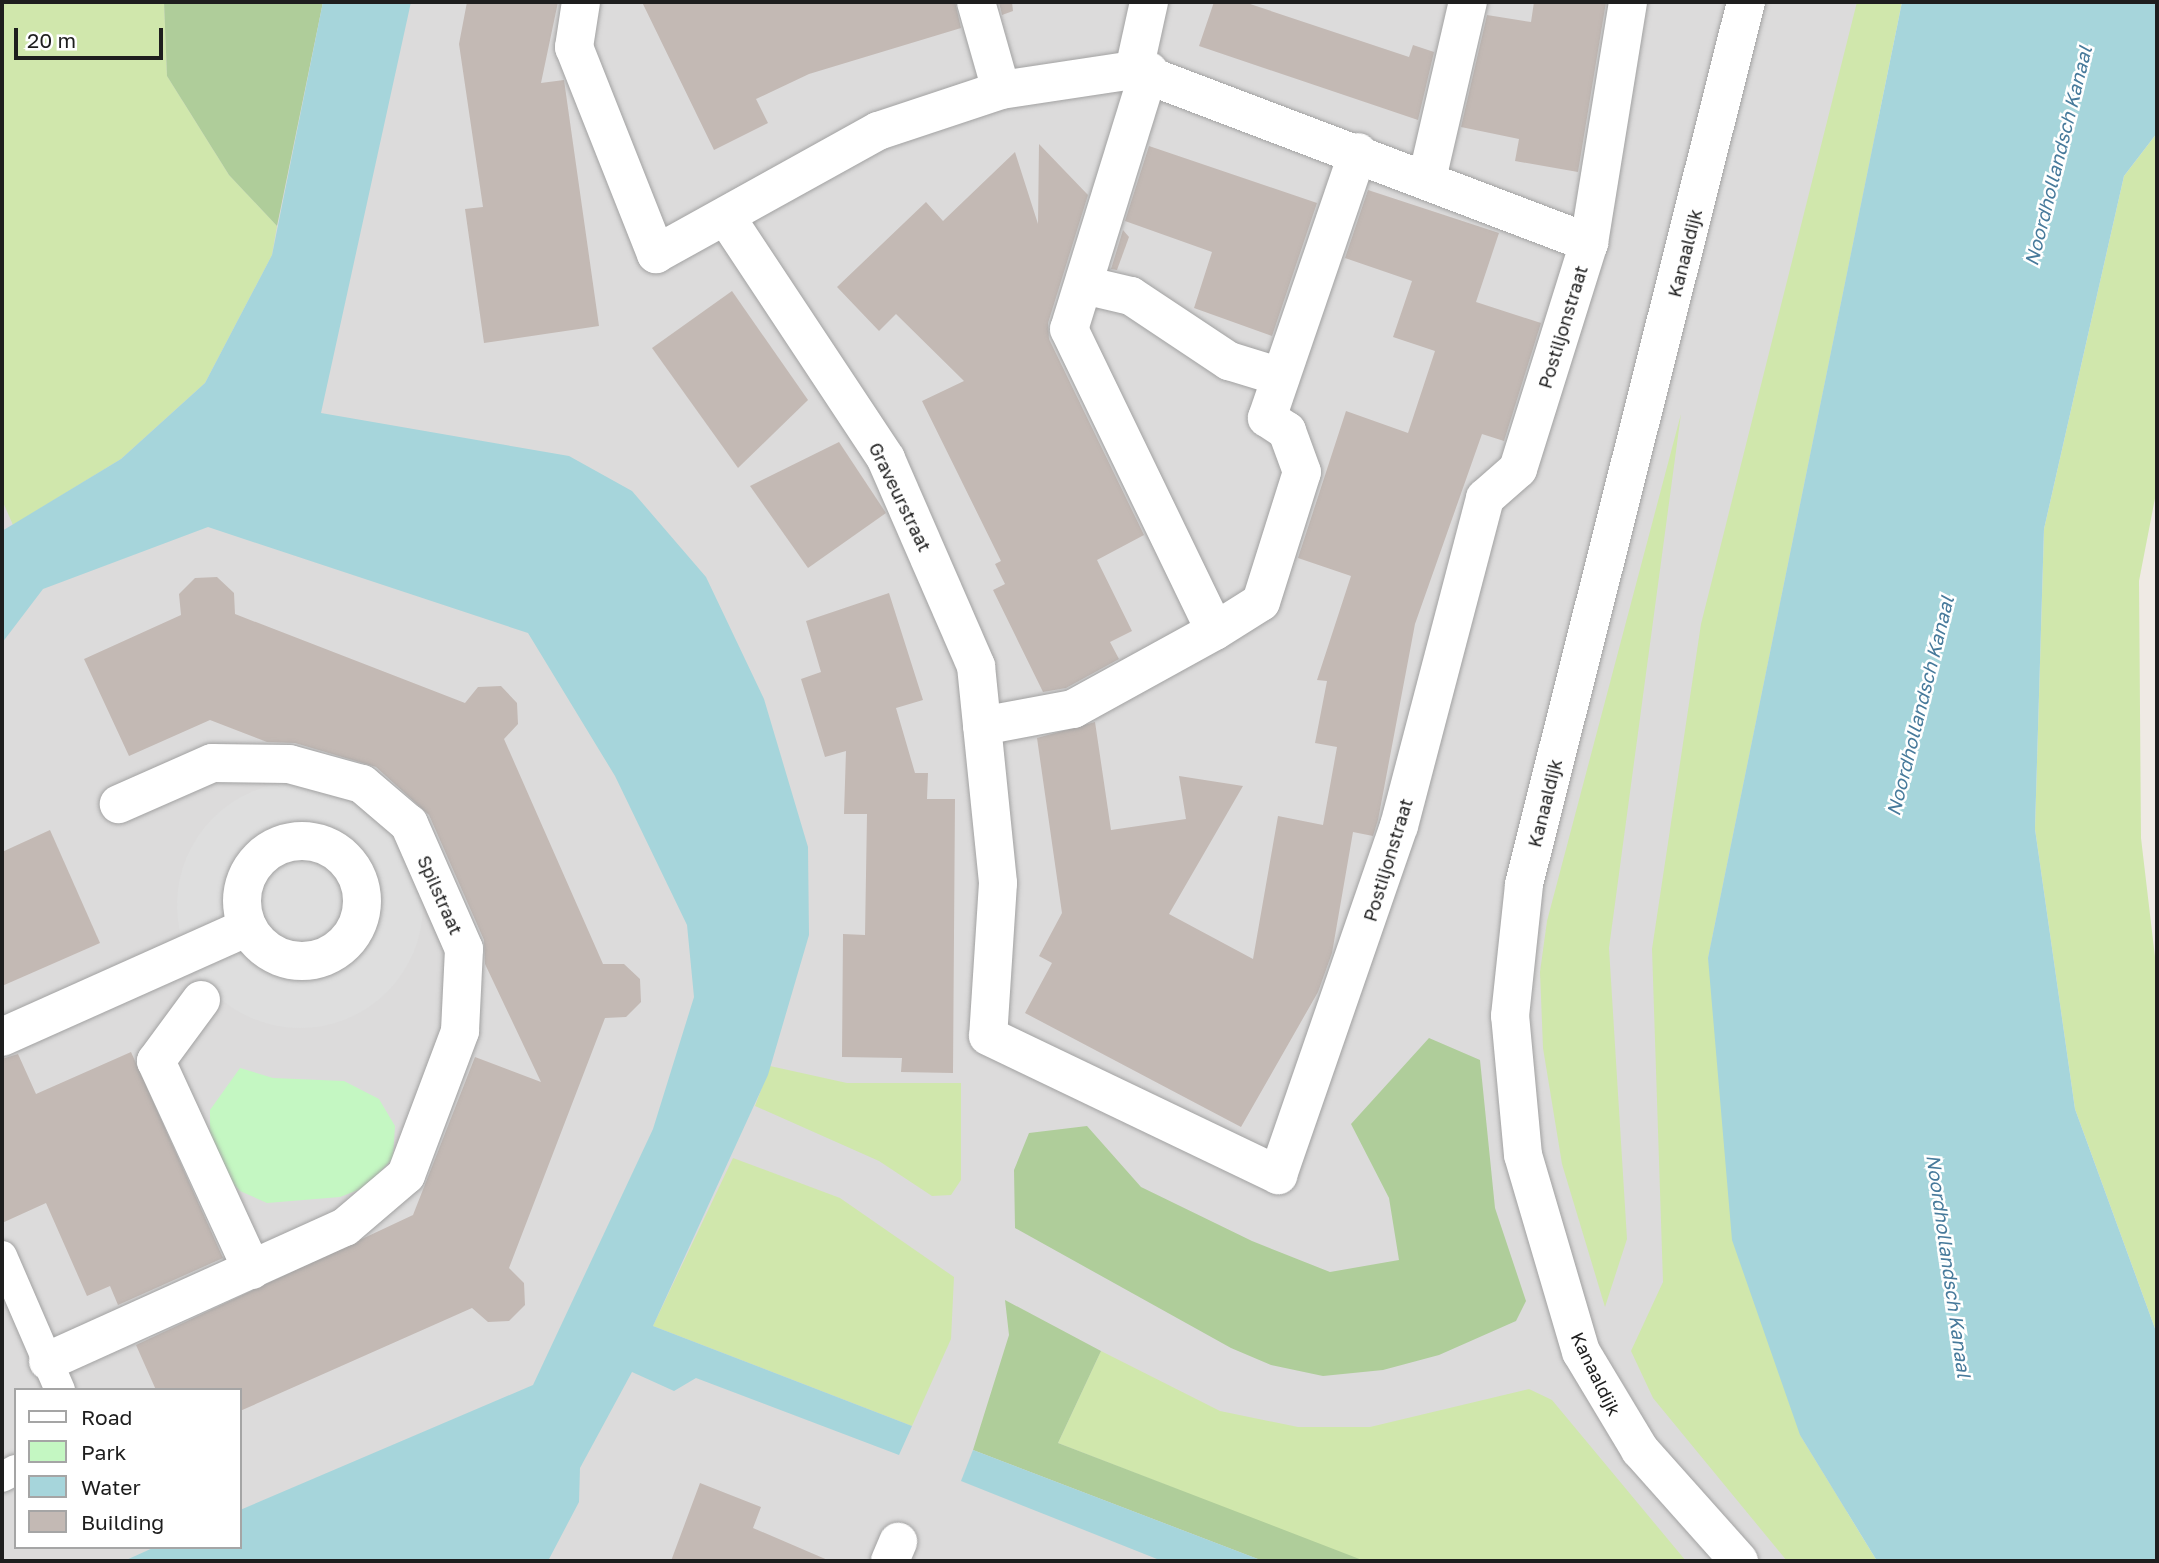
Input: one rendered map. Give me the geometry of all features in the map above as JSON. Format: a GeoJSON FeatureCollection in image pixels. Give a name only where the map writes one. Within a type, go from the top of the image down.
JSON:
{"type":"FeatureCollection","features":[{"type":"Feature","properties":{"kind":"street"},"geometry":{"type":"LineString","coordinates":[[581,2],[573,47],[656,254],[878,131],[1001,90],[1142,71]]}},
{"type":"Feature","properties":{"kind":"street"},"geometry":{"type":"LineString","coordinates":[[976,2],[1001,90]]}},
{"type":"Feature","properties":{"kind":"street"},"geometry":{"type":"LineString","coordinates":[[1149,2],[1142,71],[1084,285],[1069,329],[1215,631]]}},
{"type":"Feature","properties":{"kind":"street"},"geometry":{"type":"LineString","coordinates":[[1427,179],[1468,2]]}},
{"type":"Feature","properties":{"kind":"street","name":"Postiljonstraat"},"geometry":{"type":"LineString","coordinates":[[988,1036],[1278,1175],[1399,826],[1485,498],[1518,469],[1589,243],[1628,2]]}},
{"type":"Feature","properties":{"kind":"street","name":"Kanaaldijk"},"geometry":{"type":"LineString","coordinates":[[1739,1561],[1640,1450],[1581,1352],[1523,1155],[1510,1016],[1524,884],[1746,2]]}},
{"type":"Feature","properties":{"kind":"street","name":"Postiljonstraat"},"geometry":{"type":"LineString","coordinates":[[1142,71],[1589,243]]}},
{"type":"Feature","properties":{"kind":"street"},"geometry":{"type":"LineString","coordinates":[[982,726],[1073,709],[1215,631],[1261,602],[1302,472],[1287,431],[1267,418],[1358,152]]}},
{"type":"Feature","properties":{"kind":"street","name":"Graveurstraat"},"geometry":{"type":"LineString","coordinates":[[726,217],[886,459],[976,666],[998,883],[988,1036]]}},
{"type":"Feature","properties":{"kind":"street"},"geometry":{"type":"LineString","coordinates":[[1084,285],[1131,296],[1211,351],[1281,377]]}},
{"type":"Feature","properties":{"kind":"street","name":"Spilstraat"},"geometry":{"type":"LineString","coordinates":[[54,1375],[252,1270],[345,1227],[406,1175],[460,1031],[464,950],[409,824],[362,784],[289,764],[212,763],[119,804]]}},
{"type":"Feature","properties":{"kind":"street"},"geometry":{"type":"LineString","coordinates":[[2,1037],[248,927]]}},
{"type":"Feature","properties":{"kind":"street"},"geometry":{"type":"LineString","coordinates":[[201,1000],[156,1060],[252,1270]]}},
{"type":"Feature","properties":{"kind":"lane","name":"Spilstraat"},"geometry":{"type":"LineString","coordinates":[[2,1256],[54,1375]]}},
{"type":"Feature","properties":{"kind":"shaded area"},"geometry":{"type":"Polygon","coordinates":[[[2,2],[1879,2],[1846,1561],[2,1561],[2,2]]]}},
{"type":"Feature","properties":{"kind":"shaded area"},"geometry":{"type":"Polygon","coordinates":[[[300,782],[347,792],[368,803],[387,818],[402,837],[413,858],[423,905],[413,952],[402,973],[387,992],[368,1007],[347,1018],[300,1028],[253,1018],[232,1007],[213,992],[198,973],[187,952],[177,905],[187,858],[198,837],[213,818],[232,803],[253,792],[300,782]]]}},
{"type":"Feature","properties":{"kind":"green space"},"geometry":{"type":"Polygon","coordinates":[[[2,2],[164,2],[167,76],[229,175],[277,226],[272,255],[205,383],[121,459],[13,525],[2,500],[2,2]]]}},
{"type":"Feature","properties":{"kind":"green space"},"geometry":{"type":"Polygon","coordinates":[[[164,2],[323,2],[277,226],[229,175],[167,76],[164,2]]]}},
{"type":"Feature","properties":{"kind":"green space"},"geometry":{"type":"Polygon","coordinates":[[[1857,2],[1902,2],[1708,958],[1800,1435],[1877,1561],[1787,1561],[1653,1398],[1631,1351],[1663,1282],[1652,949],[1701,624],[1857,2]]]}},
{"type":"Feature","properties":{"kind":"green space"},"geometry":{"type":"Polygon","coordinates":[[[2157,133],[2157,488],[2139,581],[2141,838],[2157,974],[2157,1334],[2075,1109],[2035,829],[2044,529],[2124,176],[2157,133]]]}},
{"type":"Feature","properties":{"kind":"green space"},"geometry":{"type":"Polygon","coordinates":[[[1681,414],[1609,948],[1627,1239],[1605,1307],[1562,1164],[1543,1048],[1540,972],[1547,921],[1681,414]]]}},
{"type":"Feature","properties":{"kind":"green space"},"geometry":{"type":"Polygon","coordinates":[[[1429,1038],[1480,1060],[1495,1208],[1526,1301],[1516,1321],[1439,1355],[1383,1370],[1323,1376],[1271,1365],[1231,1348],[1015,1228],[1014,1170],[1029,1133],[1087,1126],[1141,1187],[1252,1241],[1330,1272],[1399,1260],[1389,1198],[1351,1124],[1429,1038]]]}},
{"type":"Feature","properties":{"kind":"green space"},"geometry":{"type":"Polygon","coordinates":[[[770,1066],[847,1083],[961,1083],[961,1180],[951,1195],[932,1196],[879,1161],[755,1106],[770,1066]]]}},
{"type":"Feature","properties":{"kind":"green space"},"geometry":{"type":"Polygon","coordinates":[[[240,1068],[273,1078],[344,1081],[379,1099],[395,1126],[393,1158],[366,1187],[340,1197],[267,1203],[240,1191],[216,1165],[210,1137],[210,1110],[240,1068]]]}},
{"type":"Feature","properties":{"kind":"green space"},"geometry":{"type":"Polygon","coordinates":[[[733,1158],[840,1198],[954,1277],[951,1339],[912,1426],[653,1326],[733,1158]]]}},
{"type":"Feature","properties":{"kind":"green space"},"geometry":{"type":"Polygon","coordinates":[[[1005,1300],[1101,1351],[1058,1443],[1362,1560],[1263,1561],[973,1450],[1009,1335],[1005,1300]]]}},
{"type":"Feature","properties":{"kind":"green space"},"geometry":{"type":"Polygon","coordinates":[[[1101,1351],[1220,1411],[1298,1427],[1370,1427],[1529,1389],[1552,1400],[1686,1561],[1361,1561],[1058,1443],[1101,1351]]]}},
{"type":"Feature","properties":{"kind":"water"},"geometry":{"type":"Polygon","coordinates":[[[323,2],[411,2],[321,413],[569,456],[632,491],[706,577],[764,699],[808,847],[809,935],[768,1075],[653,1326],[912,1426],[899,1455],[696,1378],[674,1391],[632,1372],[580,1468],[579,1502],[548,1561],[124,1561],[151,1549],[242,1549],[242,1509],[533,1385],[653,1129],[694,997],[687,925],[615,776],[528,633],[208,527],[43,589],[2,643],[2,531],[121,459],[205,383],[272,255],[323,2]]]}},
{"type":"Feature","properties":{"kind":"water","name":"Noordhollandsch Kanaal"},"geometry":{"type":"Polygon","coordinates":[[[1902,2],[2157,2],[2157,133],[2124,176],[2044,529],[2035,829],[2075,1109],[2157,1334],[2157,1561],[1877,1561],[1800,1435],[1732,1240],[1708,958],[1902,2]]]}},
{"type":"Feature","properties":{"kind":"water"},"geometry":{"type":"Polygon","coordinates":[[[973,1450],[1263,1561],[1162,1561],[961,1481],[973,1450]]]}},
{"type":"Feature","properties":{"kind":"building"},"geometry":{"type":"Polygon","coordinates":[[[467,2],[558,2],[541,83],[564,80],[599,326],[484,343],[465,209],[483,207],[459,44],[467,2]]]}},
{"type":"Feature","properties":{"kind":"building"},"geometry":{"type":"Polygon","coordinates":[[[642,2],[955,2],[961,28],[809,74],[756,99],[768,123],[714,150],[642,2]]]}},
{"type":"Feature","properties":{"kind":"building"},"geometry":{"type":"Polygon","coordinates":[[[999,2],[1012,2],[1013,11],[1002,15],[999,2]]]}},
{"type":"Feature","properties":{"kind":"building"},"geometry":{"type":"Polygon","coordinates":[[[1214,2],[1244,2],[1409,57],[1413,45],[1434,52],[1418,120],[1199,46],[1214,2]]]}},
{"type":"Feature","properties":{"kind":"building"},"geometry":{"type":"Polygon","coordinates":[[[1534,2],[1606,2],[1578,172],[1515,161],[1519,139],[1461,127],[1487,15],[1531,22],[1534,2]]]}},
{"type":"Feature","properties":{"kind":"building"},"geometry":{"type":"Polygon","coordinates":[[[1039,144],[1088,195],[1048,323],[1049,339],[1144,535],[1097,560],[1132,631],[1110,642],[1119,659],[1066,688],[1043,692],[993,590],[1005,584],[995,564],[1001,561],[922,401],[964,381],[896,314],[879,331],[837,287],[926,202],[943,221],[1015,152],[1038,224],[1039,144]]]}},
{"type":"Feature","properties":{"kind":"building"},"geometry":{"type":"Polygon","coordinates":[[[1149,146],[1317,203],[1272,336],[1194,308],[1212,252],[1125,221],[1149,146]]]}},
{"type":"Feature","properties":{"kind":"building"},"geometry":{"type":"Polygon","coordinates":[[[1368,190],[1499,233],[1476,302],[1541,323],[1504,441],[1482,434],[1415,624],[1378,820],[1373,836],[1353,832],[1332,953],[1318,992],[1241,1127],[1025,1013],[1052,963],[1039,956],[1062,913],[1037,738],[1095,722],[1111,830],[1186,819],[1179,776],[1243,786],[1169,914],[1253,959],[1278,816],[1323,825],[1337,747],[1315,743],[1327,681],[1317,680],[1351,576],[1298,558],[1346,411],[1408,433],[1435,351],[1393,337],[1412,281],[1345,258],[1368,190]]]}},
{"type":"Feature","properties":{"kind":"building"},"geometry":{"type":"Polygon","coordinates":[[[1123,230],[1129,237],[1117,270],[1111,269],[1123,230]]]}},
{"type":"Feature","properties":{"kind":"building"},"geometry":{"type":"Polygon","coordinates":[[[732,291],[808,400],[738,468],[652,348],[732,291]]]}},
{"type":"Feature","properties":{"kind":"building"},"geometry":{"type":"Polygon","coordinates":[[[839,442],[886,513],[808,568],[750,486],[839,442]]]}},
{"type":"Feature","properties":{"kind":"building"},"geometry":{"type":"Polygon","coordinates":[[[217,577],[234,593],[235,614],[465,703],[478,687],[501,686],[517,703],[518,724],[504,739],[603,964],[624,964],[640,979],[641,1002],[626,1017],[605,1018],[509,1268],[524,1283],[525,1305],[509,1321],[488,1322],[472,1308],[242,1410],[242,1388],[155,1388],[136,1345],[413,1215],[475,1057],[541,1082],[485,964],[484,940],[429,815],[376,767],[295,743],[267,742],[210,720],[129,756],[84,659],[181,615],[179,594],[195,578],[217,577]]]}},
{"type":"Feature","properties":{"kind":"building"},"geometry":{"type":"Polygon","coordinates":[[[889,593],[923,700],[896,708],[915,773],[928,773],[927,799],[955,799],[953,1073],[901,1072],[902,1058],[842,1057],[843,934],[865,935],[867,814],[844,814],[846,751],[825,757],[801,679],[821,672],[806,621],[889,593]]]}},
{"type":"Feature","properties":{"kind":"building"},"geometry":{"type":"Polygon","coordinates":[[[50,830],[100,943],[2,986],[2,852],[50,830]]]}},
{"type":"Feature","properties":{"kind":"building"},"geometry":{"type":"Polygon","coordinates":[[[131,1052],[223,1258],[118,1305],[110,1286],[87,1296],[46,1203],[2,1223],[2,1059],[18,1054],[36,1094],[131,1052]]]}},
{"type":"Feature","properties":{"kind":"building"},"geometry":{"type":"Polygon","coordinates":[[[700,1483],[761,1507],[753,1528],[830,1561],[671,1561],[700,1483]]]}}]}
